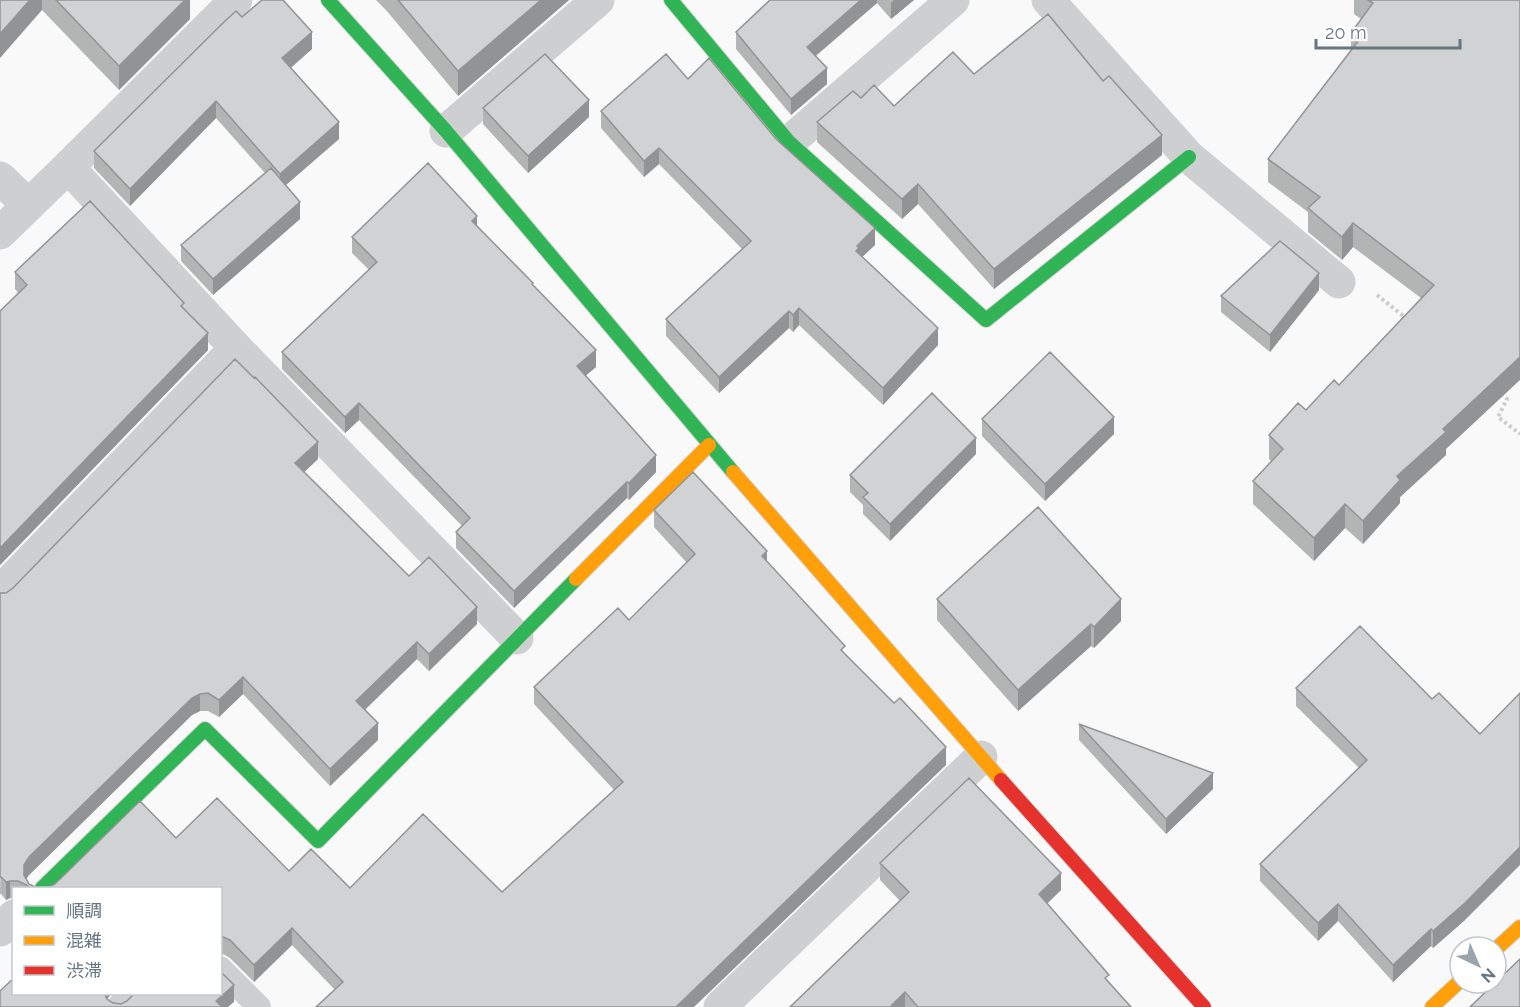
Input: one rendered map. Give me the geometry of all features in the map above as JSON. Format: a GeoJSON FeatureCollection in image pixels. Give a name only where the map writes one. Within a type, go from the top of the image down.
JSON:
{"type":"FeatureCollection","features":[{"type":"Feature","properties":{"kind":"street"},"geometry":{"type":"LineString","coordinates":[[0,233],[236,0]]}},
{"type":"Feature","properties":{"kind":"street"},"geometry":{"type":"LineString","coordinates":[[328,0],[446,131],[709,445],[981,757],[1204,1007]]}},
{"type":"Feature","properties":{"kind":"street"},"geometry":{"type":"LineString","coordinates":[[446,131],[598,0]]}},
{"type":"Feature","properties":{"kind":"street"},"geometry":{"type":"LineString","coordinates":[[671,0],[789,142],[986,320],[1189,157]]}},
{"type":"Feature","properties":{"kind":"street"},"geometry":{"type":"LineString","coordinates":[[789,142],[953,0]]}},
{"type":"Feature","properties":{"kind":"street"},"geometry":{"type":"LineString","coordinates":[[1048,0],[1189,157],[1339,282]]}},
{"type":"Feature","properties":{"kind":"street"},"geometry":{"type":"LineString","coordinates":[[68,167],[236,348],[517,638]]}},
{"type":"Feature","properties":{"kind":"street"},"geometry":{"type":"LineString","coordinates":[[0,178],[28,205]]}},
{"type":"Feature","properties":{"kind":"street"},"geometry":{"type":"LineString","coordinates":[[0,592],[236,348]]}},
{"type":"Feature","properties":{"kind":"street"},"geometry":{"type":"LineString","coordinates":[[43,887],[205,729],[318,842],[709,445]]}},
{"type":"Feature","properties":{"kind":"street"},"geometry":{"type":"LineString","coordinates":[[720,1007],[981,757]]}},
{"type":"Feature","properties":{"kind":"street"},"geometry":{"type":"LineString","coordinates":[[0,930],[12,918]]}},
{"type":"Feature","properties":{"kind":"street"},"geometry":{"type":"LineString","coordinates":[[1508,938],[1520,927]]}},
{"type":"Feature","properties":{"kind":"street"},"geometry":{"type":"LineString","coordinates":[[1432,1007],[1448,992]]}},
{"type":"Feature","properties":{"kind":"lane"},"geometry":{"type":"LineString","coordinates":[[222,970],[259,1007]]}},
{"type":"Feature","properties":{"kind":"lane"},"geometry":{"type":"LineString","coordinates":[[118,1007],[130,995]]}},
{"type":"Feature","properties":{"kind":"path"},"geometry":{"type":"LineString","coordinates":[[1339,282],[1366,286],[1410,321]]}},
{"type":"Feature","properties":{"kind":"path"},"geometry":{"type":"LineString","coordinates":[[1498,392],[1507,399],[1498,417],[1520,434]]}},
{"type":"Feature","properties":{"kind":"building"},"geometry":{"type":"Polygon","coordinates":[[[0,0],[30,0],[0,34],[0,0]]]}},
{"type":"Feature","properties":{"kind":"building"},"geometry":{"type":"Polygon","coordinates":[[[56,0],[185,0],[119,66],[56,0]]]}},
{"type":"Feature","properties":{"kind":"building"},"geometry":{"type":"Polygon","coordinates":[[[262,0],[283,0],[312,32],[282,58],[339,122],[280,174],[216,101],[130,189],[94,151],[236,11],[242,17],[262,0]]]}},
{"type":"Feature","properties":{"kind":"building"},"geometry":{"type":"Polygon","coordinates":[[[398,0],[541,0],[458,71],[398,0]]]}},
{"type":"Feature","properties":{"kind":"building"},"geometry":{"type":"Polygon","coordinates":[[[770,0],[861,0],[807,47],[827,68],[791,99],[736,32],[770,0]]]}},
{"type":"Feature","properties":{"kind":"building"},"geometry":{"type":"Polygon","coordinates":[[[1368,0],[1520,0],[1520,357],[1443,429],[1446,432],[1397,476],[1400,480],[1363,521],[1345,504],[1314,538],[1253,481],[1283,449],[1269,435],[1298,403],[1306,410],[1334,380],[1339,385],[1434,285],[1353,223],[1342,237],[1308,208],[1320,197],[1268,159],[1359,40],[1351,33],[1373,3],[1368,0]]]}},
{"type":"Feature","properties":{"kind":"building"},"geometry":{"type":"Polygon","coordinates":[[[1048,14],[1103,81],[1109,76],[1162,135],[994,269],[918,184],[902,199],[817,122],[853,91],[861,98],[874,85],[894,106],[953,52],[974,74],[1048,14]]]}},
{"type":"Feature","properties":{"kind":"building"},"geometry":{"type":"Polygon","coordinates":[[[545,54],[589,100],[528,156],[483,108],[545,54]]]}},
{"type":"Feature","properties":{"kind":"building"},"geometry":{"type":"Polygon","coordinates":[[[666,54],[688,79],[709,58],[776,139],[875,228],[857,246],[859,248],[856,251],[938,328],[883,388],[799,308],[793,315],[789,311],[719,377],[666,319],[751,241],[659,148],[644,161],[601,111],[666,54]]]}},
{"type":"Feature","properties":{"kind":"building"},"geometry":{"type":"Polygon","coordinates":[[[428,163],[477,216],[472,221],[596,350],[577,366],[656,455],[514,591],[456,532],[470,518],[359,403],[345,417],[282,352],[377,262],[352,237],[428,163]]]}},
{"type":"Feature","properties":{"kind":"building"},"geometry":{"type":"Polygon","coordinates":[[[271,168],[300,202],[213,279],[181,245],[271,168]]]}},
{"type":"Feature","properties":{"kind":"building"},"geometry":{"type":"Polygon","coordinates":[[[90,201],[184,303],[181,306],[208,333],[0,548],[0,311],[27,285],[15,272],[90,201]]]}},
{"type":"Feature","properties":{"kind":"building"},"geometry":{"type":"Polygon","coordinates":[[[1280,241],[1319,273],[1270,335],[1221,296],[1280,241]]]}},
{"type":"Feature","properties":{"kind":"building"},"geometry":{"type":"Polygon","coordinates":[[[1050,352],[1114,417],[1045,484],[982,419],[1050,352]]]}},
{"type":"Feature","properties":{"kind":"building"},"geometry":{"type":"Polygon","coordinates":[[[235,359],[318,442],[295,463],[409,576],[429,557],[477,607],[429,654],[417,642],[356,701],[378,723],[330,769],[243,677],[219,700],[208,693],[192,698],[29,857],[24,865],[24,875],[29,884],[35,887],[28,887],[18,881],[6,882],[0,877],[0,593],[6,593],[235,359]]]}},
{"type":"Feature","properties":{"kind":"building"},"geometry":{"type":"Polygon","coordinates":[[[932,393],[976,438],[890,524],[863,497],[868,493],[850,475],[932,393]]]}},
{"type":"Feature","properties":{"kind":"building"},"geometry":{"type":"Polygon","coordinates":[[[693,472],[767,551],[762,556],[845,646],[841,650],[894,703],[900,698],[946,747],[676,1007],[316,1007],[343,982],[292,928],[254,965],[230,940],[222,937],[222,887],[49,887],[55,884],[140,801],[176,838],[217,798],[289,871],[311,849],[350,888],[423,814],[502,892],[623,782],[534,687],[618,608],[629,620],[695,554],[654,510],[693,472]]]}},
{"type":"Feature","properties":{"kind":"building"},"geometry":{"type":"Polygon","coordinates":[[[1038,507],[1121,599],[1094,627],[1091,624],[1018,690],[937,599],[1038,507]]]}},
{"type":"Feature","properties":{"kind":"building"},"geometry":{"type":"Polygon","coordinates":[[[1360,626],[1432,699],[1439,693],[1480,734],[1520,693],[1520,847],[1465,903],[1433,931],[1431,929],[1393,965],[1338,904],[1318,923],[1260,864],[1367,760],[1296,688],[1360,626]]]}},
{"type":"Feature","properties":{"kind":"building"},"geometry":{"type":"Polygon","coordinates":[[[1079,724],[1213,773],[1166,819],[1079,724]]]}},
{"type":"Feature","properties":{"kind":"building"},"geometry":{"type":"Polygon","coordinates":[[[969,778],[1061,873],[1039,894],[1109,975],[1105,978],[1131,1007],[918,1007],[905,992],[890,1007],[790,1007],[909,892],[880,863],[969,778]]]}},
{"type":"Feature","properties":{"kind":"building"},"geometry":{"type":"Polygon","coordinates":[[[1520,959],[1520,1007],[1470,1007],[1482,995],[1508,995],[1508,970],[1520,959]]]}},
{"type":"Feature","properties":{"kind":"building"},"geometry":{"type":"Polygon","coordinates":[[[222,973],[234,985],[216,1001],[222,1007],[0,1007],[0,991],[12,980],[12,995],[105,995],[113,1003],[121,1004],[133,995],[222,995],[222,973]]]}},
{"type":"Feature","properties":{"kind":"traffic: fast"},"geometry":{"type":"LineString","coordinates":[[328,0],[446,131],[733,472]]}},
{"type":"Feature","properties":{"kind":"traffic: fast"},"geometry":{"type":"LineString","coordinates":[[671,0],[789,142],[986,320],[1189,157]]}},
{"type":"Feature","properties":{"kind":"traffic: fast"},"geometry":{"type":"LineString","coordinates":[[43,887],[205,729],[318,841],[576,579]]}},
{"type":"Feature","properties":{"kind":"traffic: slow"},"geometry":{"type":"LineString","coordinates":[[576,579],[709,445]]}},
{"type":"Feature","properties":{"kind":"traffic: slow"},"geometry":{"type":"LineString","coordinates":[[733,472],[1001,780]]}},
{"type":"Feature","properties":{"kind":"traffic: slow"},"geometry":{"type":"LineString","coordinates":[[1508,938],[1520,927]]}},
{"type":"Feature","properties":{"kind":"traffic: slow"},"geometry":{"type":"LineString","coordinates":[[1432,1007],[1448,992]]}},
{"type":"Feature","properties":{"kind":"traffic: jam"},"geometry":{"type":"LineString","coordinates":[[1001,780],[1204,1007]]}}]}
